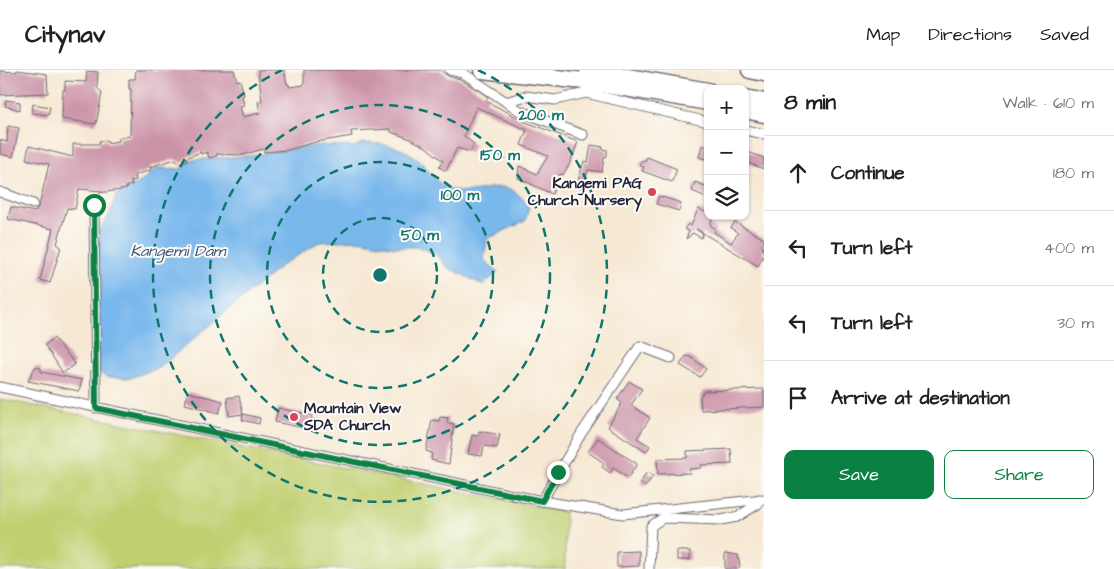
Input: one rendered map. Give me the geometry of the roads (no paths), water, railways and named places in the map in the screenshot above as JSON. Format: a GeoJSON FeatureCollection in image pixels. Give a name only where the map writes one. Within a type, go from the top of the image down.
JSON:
{"type":"FeatureCollection","features":[{"type":"Feature","properties":{"kind":"highway"},"geometry":{"type":"LineString","coordinates":[[482,70],[584,81],[704,101]]}},
{"type":"Feature","properties":{"kind":"highway"},"geometry":{"type":"LineString","coordinates":[[588,70],[704,90]]}},
{"type":"Feature","properties":{"kind":"highway"},"geometry":{"type":"LineString","coordinates":[[750,70],[764,73]]}},
{"type":"Feature","properties":{"kind":"highway"},"geometry":{"type":"LineString","coordinates":[[749,99],[764,102]]}},
{"type":"Feature","properties":{"kind":"highway"},"geometry":{"type":"LineString","coordinates":[[749,111],[764,114]]}},
{"type":"Feature","properties":{"kind":"street"},"geometry":{"type":"LineString","coordinates":[[450,70],[463,73],[520,111],[582,135]]}},
{"type":"Feature","properties":{"kind":"street"},"geometry":{"type":"LineString","coordinates":[[506,102],[526,96],[555,100],[586,93],[704,121]]}},
{"type":"Feature","properties":{"kind":"street"},"geometry":{"type":"LineString","coordinates":[[749,131],[764,134]]}},
{"type":"Feature","properties":{"kind":"street"},"geometry":{"type":"LineString","coordinates":[[0,192],[33,204]]}},
{"type":"Feature","properties":{"kind":"street"},"geometry":{"type":"LineString","coordinates":[[94,205],[96,408]]}},
{"type":"Feature","properties":{"kind":"street"},"geometry":{"type":"LineString","coordinates":[[542,501],[581,434],[640,346],[671,358]]}},
{"type":"Feature","properties":{"kind":"street"},"geometry":{"type":"LineString","coordinates":[[0,387],[542,501],[623,514],[720,502],[761,501]]}},
{"type":"Feature","properties":{"kind":"street"},"geometry":{"type":"LineString","coordinates":[[649,569],[651,526],[657,521],[664,518],[721,520],[736,517],[761,501]]}},
{"type":"Feature","properties":{"kind":"water","name":"Kangemi Dam"},"geometry":{"type":"Polygon","coordinates":[[[363,143],[382,144],[407,152],[422,163],[440,184],[450,189],[473,191],[502,187],[520,195],[529,207],[525,221],[487,239],[484,260],[498,272],[483,285],[447,267],[435,253],[416,247],[395,247],[359,240],[319,242],[281,266],[160,367],[130,378],[106,377],[98,371],[96,268],[100,229],[109,216],[116,195],[141,182],[156,168],[181,169],[190,160],[249,156],[321,145],[354,147],[363,143]]]}},
{"type":"Feature","properties":{"kind":"place","name":"Kangemi PAG Church Nursery"},"geometry":{"type":"Point","coordinates":[652,192]}},
{"type":"Feature","properties":{"kind":"place","name":"Mountain View SDA Church"},"geometry":{"type":"Point","coordinates":[294,417]}}]}
